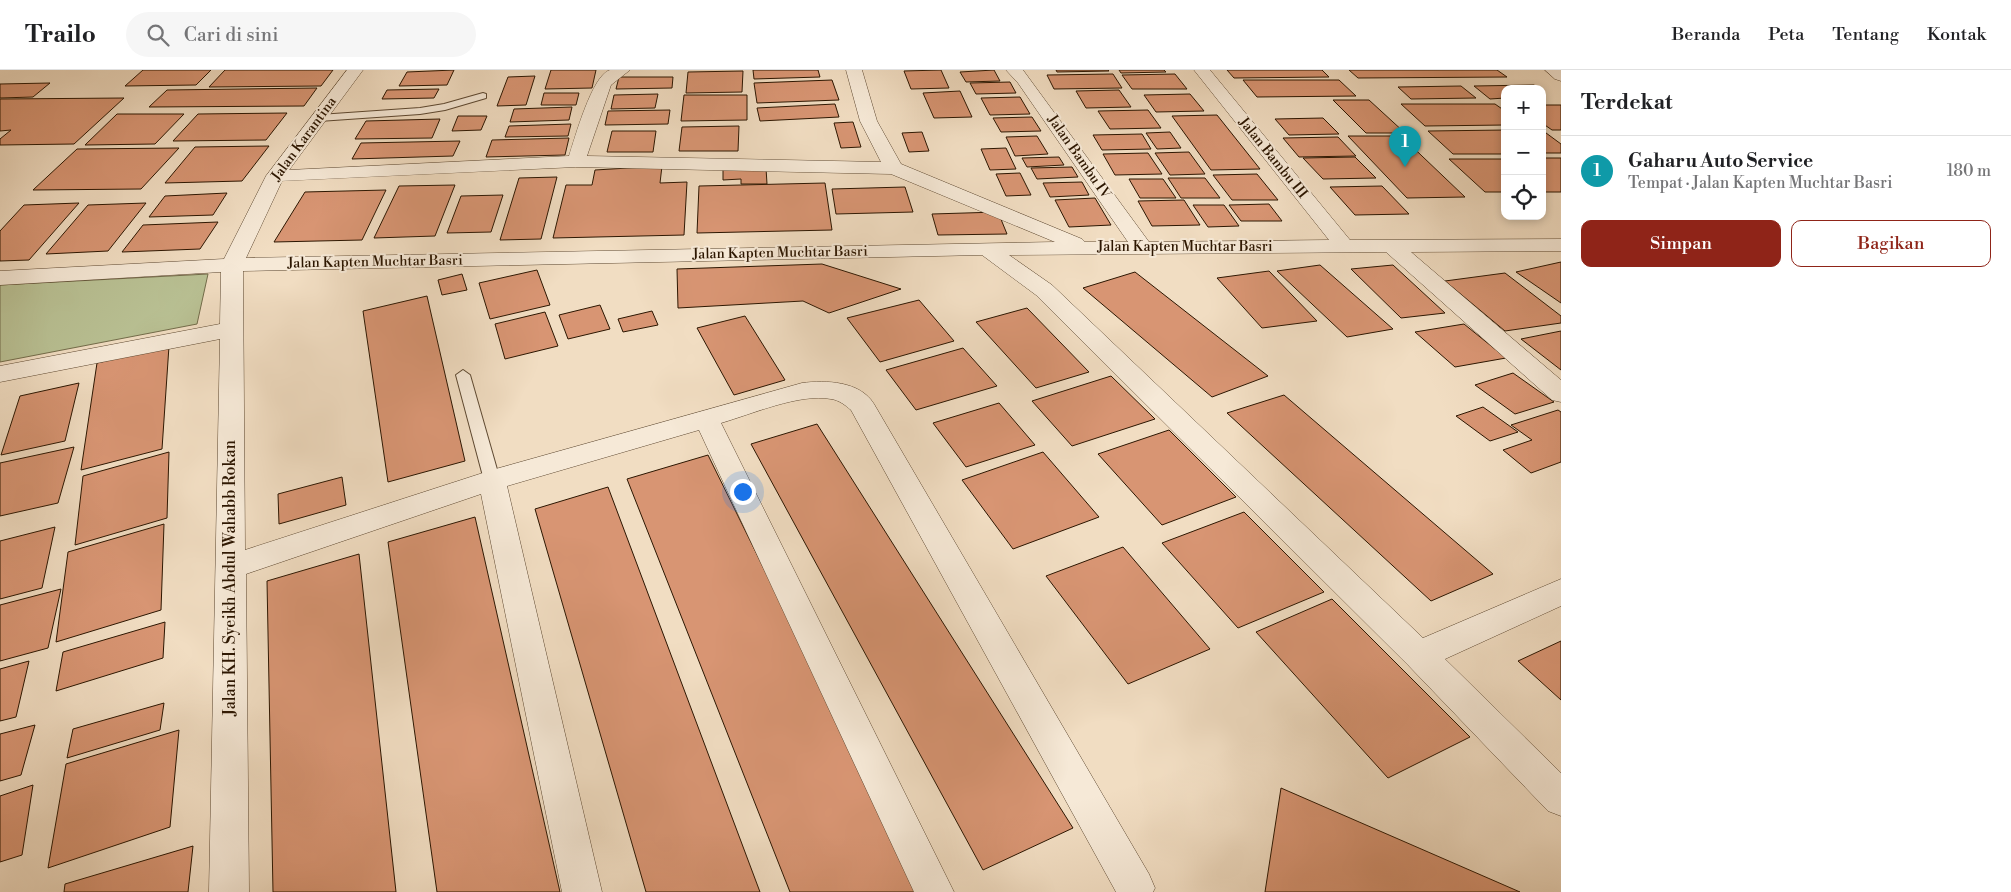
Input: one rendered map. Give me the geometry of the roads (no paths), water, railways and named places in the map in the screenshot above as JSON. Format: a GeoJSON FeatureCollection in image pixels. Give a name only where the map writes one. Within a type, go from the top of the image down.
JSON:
{"type":"FeatureCollection","features":[{"type":"Feature","properties":{"kind":"street","name":"Jalan Karantina"},"geometry":{"type":"LineString","coordinates":[[232,265],[275,176],[355,70]]}},
{"type":"Feature","properties":{"kind":"street"},"geometry":{"type":"LineString","coordinates":[[576,161],[603,85],[608,78],[622,70]]}},
{"type":"Feature","properties":{"kind":"street"},"geometry":{"type":"LineString","coordinates":[[854,70],[864,113],[876,141],[894,168]]}},
{"type":"Feature","properties":{"kind":"street","name":"Jalan Bambu IV"},"geometry":{"type":"LineString","coordinates":[[1014,70],[1024,80],[1142,247]]}},
{"type":"Feature","properties":{"kind":"street","name":"Jalan Bambu III"},"geometry":{"type":"LineString","coordinates":[[1202,70],[1344,246]]}},
{"type":"Feature","properties":{"kind":"street"},"geometry":{"type":"LineString","coordinates":[[1553,70],[1561,76]]}},
{"type":"Feature","properties":{"kind":"street"},"geometry":{"type":"LineString","coordinates":[[275,176],[576,161],[894,168],[1086,248]]}},
{"type":"Feature","properties":{"kind":"street","name":"Jalan Kapten Muchtar Basri"},"geometry":{"type":"LineString","coordinates":[[0,278],[232,265],[987,249],[1561,245]]}},
{"type":"Feature","properties":{"kind":"street"},"geometry":{"type":"LineString","coordinates":[[1391,246],[1561,394]]}},
{"type":"Feature","properties":{"kind":"street"},"geometry":{"type":"LineString","coordinates":[[987,249],[1044,290],[1419,654],[1561,798]]}},
{"type":"Feature","properties":{"kind":"street","name":"Jalan KH. Syeikh Abdul Wahabb Rokan"},"geometry":{"type":"LineString","coordinates":[[229,892],[232,265]]}},
{"type":"Feature","properties":{"kind":"street"},"geometry":{"type":"LineString","coordinates":[[0,374],[232,329]]}},
{"type":"Feature","properties":{"kind":"street"},"geometry":{"type":"LineString","coordinates":[[230,567],[492,480],[802,390],[840,390],[861,404],[1134,891]]}},
{"type":"Feature","properties":{"kind":"street"},"geometry":{"type":"LineString","coordinates":[[706,418],[934,892]]}},
{"type":"Feature","properties":{"kind":"street"},"geometry":{"type":"LineString","coordinates":[[492,480],[582,892]]}},
{"type":"Feature","properties":{"kind":"street"},"geometry":{"type":"LineString","coordinates":[[1419,654],[1561,592]]}},
{"type":"Feature","properties":{"kind":"lane"},"geometry":{"type":"LineString","coordinates":[[318,118],[420,111],[445,107],[483,96]]}},
{"type":"Feature","properties":{"kind":"lane"},"geometry":{"type":"LineString","coordinates":[[463,375],[492,480]]}},
{"type":"Feature","properties":{"kind":"place","name":"Gaharu Auto Service"},"geometry":{"type":"Point","coordinates":[1405,167]}}]}
